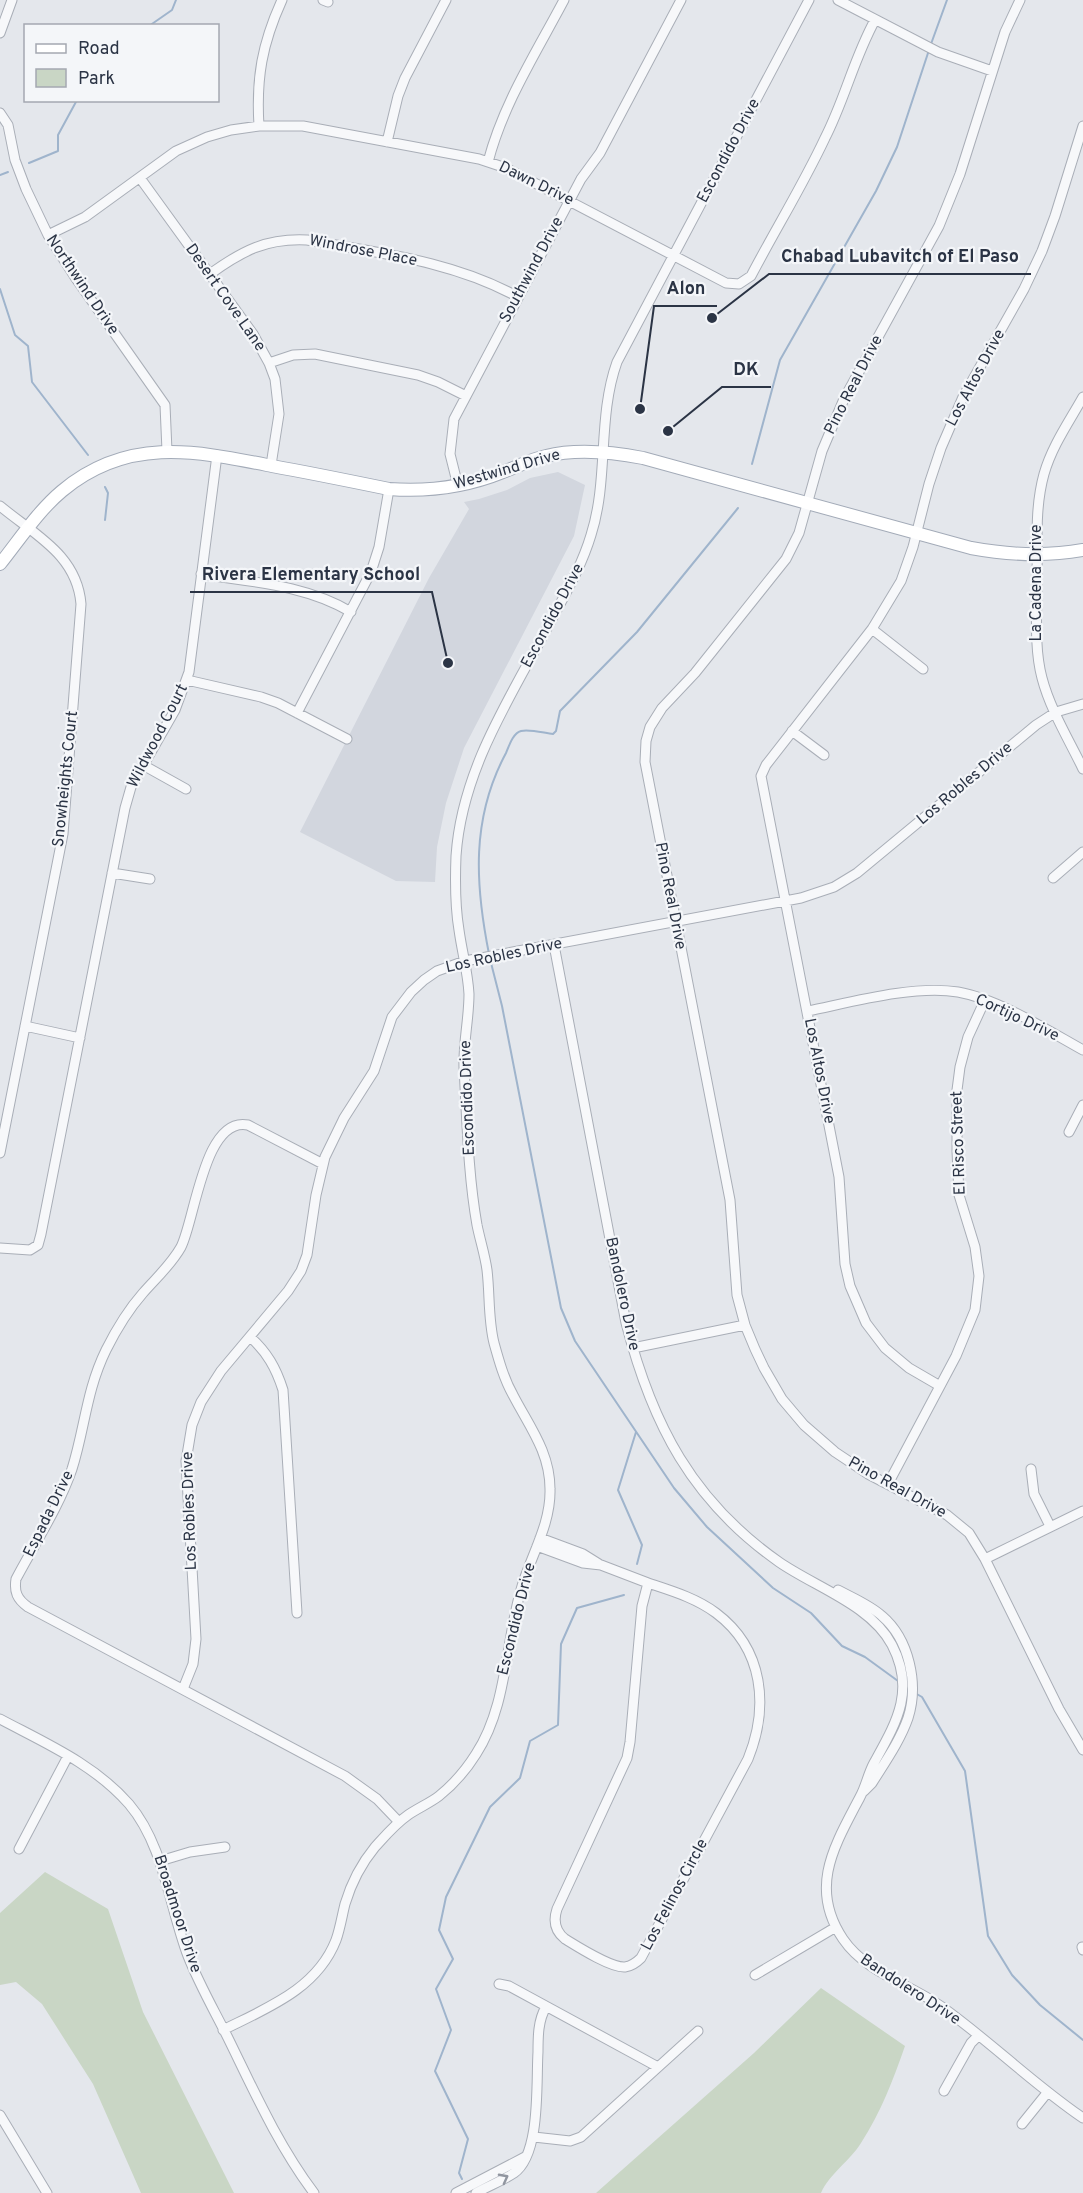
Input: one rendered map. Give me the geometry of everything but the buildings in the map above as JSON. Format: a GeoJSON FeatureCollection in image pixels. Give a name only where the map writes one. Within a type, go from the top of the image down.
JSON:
{"type":"FeatureCollection","features":[{"type":"Feature","properties":{"kind":"main road","name":"Westwind Drive"},"geometry":{"type":"LineString","coordinates":[[0,564],[55,497],[79,478],[130,457],[167,451],[217,455],[389,489],[424,490],[458,486],[546,456],[602,452],[643,458],[971,548],[1003,554],[1036,555],[1083,550]]}},
{"type":"Feature","properties":{"kind":"street"},"geometry":{"type":"LineString","coordinates":[[0,33],[12,0]]}},
{"type":"Feature","properties":{"kind":"street"},"geometry":{"type":"LineString","coordinates":[[259,126],[257,96],[262,55],[282,0]]}},
{"type":"Feature","properties":{"kind":"street"},"geometry":{"type":"LineString","coordinates":[[387,142],[395,105],[405,78],[446,0]]}},
{"type":"Feature","properties":{"kind":"street"},"geometry":{"type":"LineString","coordinates":[[488,162],[494,139],[509,103],[564,0]]}},
{"type":"Feature","properties":{"kind":"street","name":"Southwind Drive"},"geometry":{"type":"LineString","coordinates":[[458,486],[451,465],[449,445],[454,419],[580,179],[600,153],[681,0]]}},
{"type":"Feature","properties":{"kind":"street","name":"Escondido Drive"},"geometry":{"type":"LineString","coordinates":[[223,2030],[284,1999],[312,1977],[325,1962],[338,1937],[344,1909],[356,1876],[371,1852],[399,1822],[438,1797],[450,1786],[469,1764],[484,1741],[495,1712],[511,1631],[522,1588],[547,1516],[550,1493],[546,1457],[506,1381],[500,1362],[492,1330],[487,1271],[477,1223],[464,1062],[469,998],[455,884],[459,832],[465,799],[478,759],[488,738],[582,561],[598,507],[607,399],[617,362],[809,0]]}},
{"type":"Feature","properties":{"kind":"street"},"geometry":{"type":"LineString","coordinates":[[838,0],[943,54],[992,71]]}},
{"type":"Feature","properties":{"kind":"street","name":"Pino Real Drive"},"geometry":{"type":"LineString","coordinates":[[1020,0],[1005,32],[960,174],[939,226],[844,399],[825,443],[799,533],[786,559],[708,658],[662,708],[650,727],[646,741],[645,762],[730,1200],[735,1277],[745,1325],[764,1368],[774,1387],[804,1425],[843,1458],[947,1515],[969,1533],[985,1559],[1059,1709],[1083,1750]]}},
{"type":"Feature","properties":{"kind":"street","name":"Dawn Drive"},"geometry":{"type":"LineString","coordinates":[[48,235],[85,217],[158,163],[191,144],[231,130],[259,126],[303,126],[488,162],[524,176],[733,285],[744,282],[751,276],[825,139],[839,108],[857,56],[875,20]]}},
{"type":"Feature","properties":{"kind":"street","name":"Northwind Drive"},"geometry":{"type":"LineString","coordinates":[[0,113],[11,133],[15,160],[26,189],[48,235],[160,395],[167,412],[167,451]]}},
{"type":"Feature","properties":{"kind":"street","name":"Los Altos Drive"},"geometry":{"type":"LineString","coordinates":[[940,1386],[909,1368],[885,1348],[866,1323],[850,1286],[845,1264],[839,1177],[761,776],[766,765],[872,629],[901,581],[928,484],[950,425],[963,397],[1024,289],[1042,250],[1083,126]]}},
{"type":"Feature","properties":{"kind":"street","name":"Desert Cove Lane"},"geometry":{"type":"LineString","coordinates":[[140,178],[253,334],[269,363],[275,378],[279,414],[271,465]]}},
{"type":"Feature","properties":{"kind":"street","name":"Windrose Place"},"geometry":{"type":"LineString","coordinates":[[210,274],[234,257],[264,244],[293,239],[307,240],[437,265],[484,281],[518,297]]}},
{"type":"Feature","properties":{"kind":"street"},"geometry":{"type":"LineString","coordinates":[[269,363],[293,355],[315,354],[418,375],[466,396]]}},
{"type":"Feature","properties":{"kind":"street","name":"La Cadena Drive"},"geometry":{"type":"LineString","coordinates":[[1083,397],[1056,445],[1044,472],[1038,504],[1036,555],[1040,668],[1047,693],[1083,769]]}},
{"type":"Feature","properties":{"kind":"street","name":"Wildwood Court"},"geometry":{"type":"LineString","coordinates":[[0,1248],[30,1250],[38,1245],[131,787],[174,710],[187,680],[192,659],[217,455]]}},
{"type":"Feature","properties":{"kind":"street"},"geometry":{"type":"LineString","coordinates":[[297,713],[371,572],[380,547],[389,489]]}},
{"type":"Feature","properties":{"kind":"street","name":"Snowheights Court"},"geometry":{"type":"LineString","coordinates":[[0,506],[62,555],[80,589],[81,604],[63,834],[0,1153]]}},
{"type":"Feature","properties":{"kind":"street"},"geometry":{"type":"LineString","coordinates":[[201,574],[304,591],[334,602],[351,612]]}},
{"type":"Feature","properties":{"kind":"street"},"geometry":{"type":"LineString","coordinates":[[872,629],[923,669]]}},
{"type":"Feature","properties":{"kind":"street"},"geometry":{"type":"LineString","coordinates":[[187,680],[261,697],[346,739]]}},
{"type":"Feature","properties":{"kind":"street","name":"Los Robles Drive"},"geometry":{"type":"LineString","coordinates":[[183,1689],[193,1664],[196,1639],[186,1461],[188,1443],[201,1402],[212,1383],[288,1291],[301,1271],[308,1248],[323,1164],[344,1118],[374,1071],[392,1017],[417,986],[437,971],[465,961],[785,901],[813,895],[834,887],[856,873],[1026,733],[1056,712],[1083,704]]}},
{"type":"Feature","properties":{"kind":"street"},"geometry":{"type":"LineString","coordinates":[[792,731],[824,755]]}},
{"type":"Feature","properties":{"kind":"street"},"geometry":{"type":"LineString","coordinates":[[143,765],[186,789]]}},
{"type":"Feature","properties":{"kind":"street"},"geometry":{"type":"LineString","coordinates":[[1053,878],[1083,852]]}},
{"type":"Feature","properties":{"kind":"street"},"geometry":{"type":"LineString","coordinates":[[112,873],[150,879]]}},
{"type":"Feature","properties":{"kind":"street","name":"Bandolero Drive"},"geometry":{"type":"LineString","coordinates":[[554,945],[633,1348],[653,1409],[686,1469],[713,1503],[747,1537],[780,1563],[844,1600],[873,1621],[891,1644],[901,1670],[903,1700],[897,1721],[865,1780],[862,1793],[836,1843],[827,1871],[828,1906],[836,1927],[843,1940],[859,1957],[924,1995],[1047,2093],[1083,2118]]}},
{"type":"Feature","properties":{"kind":"street","name":"Cortijo Drive"},"geometry":{"type":"LineString","coordinates":[[807,1011],[918,991],[953,992],[985,1000],[1083,1050]]}},
{"type":"Feature","properties":{"kind":"street","name":"El Risco Street"},"geometry":{"type":"LineString","coordinates":[[888,1484],[972,1321],[979,1286],[975,1247],[959,1195],[957,1102],[964,1051],[985,1000]]}},
{"type":"Feature","properties":{"kind":"street"},"geometry":{"type":"LineString","coordinates":[[25,1026],[80,1038]]}},
{"type":"Feature","properties":{"kind":"street"},"geometry":{"type":"LineString","coordinates":[[1069,1132],[1083,1105]]}},
{"type":"Feature","properties":{"kind":"street","name":"Espada Drive"},"geometry":{"type":"LineString","coordinates":[[323,1164],[248,1125],[236,1124],[224,1133],[199,1180],[190,1225],[181,1247],[173,1260],[142,1294],[123,1320],[100,1363],[86,1405],[78,1449],[71,1470],[63,1491],[16,1579],[17,1596],[28,1607],[345,1776],[377,1799],[399,1822]]}},
{"type":"Feature","properties":{"kind":"street"},"geometry":{"type":"LineString","coordinates":[[633,1348],[745,1325]]}},
{"type":"Feature","properties":{"kind":"street"},"geometry":{"type":"LineString","coordinates":[[249,1337],[273,1363],[283,1390],[297,1613]]}},
{"type":"Feature","properties":{"kind":"street"},"geometry":{"type":"LineString","coordinates":[[1031,1469],[1034,1494],[1050,1526]]}},
{"type":"Feature","properties":{"kind":"street"},"geometry":{"type":"LineString","coordinates":[[985,1559],[1083,1511]]}},
{"type":"Feature","properties":{"kind":"street","name":"Los Felinos Circle"},"geometry":{"type":"LineString","coordinates":[[538,1542],[583,1563],[601,1565],[686,1596],[705,1605],[732,1628],[754,1664],[760,1687],[761,1711],[756,1739],[748,1759],[641,1958],[631,1966],[623,1967],[565,1939],[555,1926],[554,1918],[627,1758],[642,1606],[648,1583]]}},
{"type":"Feature","properties":{"kind":"street","name":"Bandolero Drive"},"geometry":{"type":"LineString","coordinates":[[810,1580],[819,1580],[862,1602],[882,1616],[897,1635],[910,1666],[912,1679],[908,1718],[872,1783],[862,1793]]}},
{"type":"Feature","properties":{"kind":"street","name":"Broadmoor Drive"},"geometry":{"type":"LineString","coordinates":[[0,1719],[68,1755],[101,1778],[130,1805],[142,1821],[160,1861],[188,1956],[277,2138],[314,2193]]}},
{"type":"Feature","properties":{"kind":"street"},"geometry":{"type":"LineString","coordinates":[[19,1849],[68,1755]]}},
{"type":"Feature","properties":{"kind":"street"},"geometry":{"type":"LineString","coordinates":[[160,1861],[190,1852],[225,1847]]}},
{"type":"Feature","properties":{"kind":"street"},"geometry":{"type":"LineString","coordinates":[[755,1975],[836,1927]]}},
{"type":"Feature","properties":{"kind":"street"},"geometry":{"type":"LineString","coordinates":[[498,1984],[509,1986],[658,2067]]}},
{"type":"Feature","properties":{"kind":"street"},"geometry":{"type":"LineString","coordinates":[[473,2182],[477,2192],[515,2172],[534,2137],[538,2043],[541,2019],[546,2007]]}},
{"type":"Feature","properties":{"kind":"street"},"geometry":{"type":"LineString","coordinates":[[534,2137],[575,2140],[698,2031]]}},
{"type":"Feature","properties":{"kind":"street"},"geometry":{"type":"LineString","coordinates":[[944,2091],[971,2043],[978,2036]]}},
{"type":"Feature","properties":{"kind":"street"},"geometry":{"type":"LineString","coordinates":[[1022,2124],[1047,2093]]}},
{"type":"Feature","properties":{"kind":"street"},"geometry":{"type":"LineString","coordinates":[[0,2115],[47,2193]]}},
{"type":"Feature","properties":{"kind":"street"},"geometry":{"type":"LineString","coordinates":[[456,2193],[473,2182],[525,2157]]}},
{"type":"Feature","properties":{"kind":"shaded area"},"geometry":{"type":"Polygon","coordinates":[[[558,472],[585,485],[574,536],[464,748],[446,803],[437,847],[435,882],[396,881],[300,832],[429,578],[469,509],[464,502],[507,490],[530,478],[558,472]]]}},
{"type":"Feature","properties":{"kind":"green space"},"geometry":{"type":"Polygon","coordinates":[[[45,1872],[108,1909],[143,2012],[234,2193],[141,2193],[93,2084],[42,2004],[16,1982],[0,1985],[0,1913],[45,1872]]]}},
{"type":"Feature","properties":{"kind":"green space"},"geometry":{"type":"Polygon","coordinates":[[[821,1988],[905,2046],[875,2120],[856,2149],[821,2193],[596,2193],[754,2053],[821,1988]]]}},
{"type":"Feature","properties":{"kind":"waterway"},"geometry":{"type":"LineString","coordinates":[[152,24],[172,10],[176,0]]}},
{"type":"Feature","properties":{"kind":"waterway"},"geometry":{"type":"LineString","coordinates":[[931,44],[947,0]]}},
{"type":"Feature","properties":{"kind":"waterway"},"geometry":{"type":"LineString","coordinates":[[752,464],[780,360],[876,191],[897,147],[929,50]]}},
{"type":"Feature","properties":{"kind":"waterway"},"geometry":{"type":"LineString","coordinates":[[29,163],[58,151],[58,135],[76,102]]}},
{"type":"Feature","properties":{"kind":"waterway"},"geometry":{"type":"LineString","coordinates":[[0,175],[8,172]]}},
{"type":"Feature","properties":{"kind":"waterway"},"geometry":{"type":"LineString","coordinates":[[0,289],[15,335],[28,346],[32,382],[88,455]]}},
{"type":"Feature","properties":{"kind":"waterway"},"geometry":{"type":"LineString","coordinates":[[105,487],[108,493],[105,520]]}},
{"type":"Feature","properties":{"kind":"waterway"},"geometry":{"type":"LineString","coordinates":[[489,954],[481,902],[479,852],[487,802],[495,777],[512,740],[521,731],[553,734],[556,731],[560,711],[637,632],[738,508]]}},
{"type":"Feature","properties":{"kind":"waterway"},"geometry":{"type":"LineString","coordinates":[[490,959],[502,1006],[561,1308],[575,1341],[674,1488],[707,1527],[773,1588],[811,1613],[842,1646],[865,1657],[898,1681]]}},
{"type":"Feature","properties":{"kind":"waterway"},"geometry":{"type":"LineString","coordinates":[[636,1432],[618,1490],[642,1545],[637,1564]]}},
{"type":"Feature","properties":{"kind":"waterway"},"geometry":{"type":"LineString","coordinates":[[462,2179],[459,2173],[468,2139],[435,2071],[451,2030],[436,1989],[453,1959],[439,1930],[446,1897],[490,1807],[520,1778],[530,1741],[558,1725],[561,1644],[577,1608],[624,1595]]}},
{"type":"Feature","properties":{"kind":"waterway"},"geometry":{"type":"LineString","coordinates":[[915,1693],[922,1697],[965,1771],[988,1936],[1012,1975],[1040,2005],[1083,2040]]}},
{"type":"Feature","properties":{"kind":"place","name":"Chabad Lubavitch of El Paso"},"geometry":{"type":"Point","coordinates":[712,318]}},
{"type":"Feature","properties":{"kind":"place","name":"Alon"},"geometry":{"type":"Point","coordinates":[640,409]}},
{"type":"Feature","properties":{"kind":"place","name":"DK"},"geometry":{"type":"Point","coordinates":[668,431]}},
{"type":"Feature","properties":{"kind":"place","name":"Rivera Elementary School"},"geometry":{"type":"Point","coordinates":[448,663]}}]}
